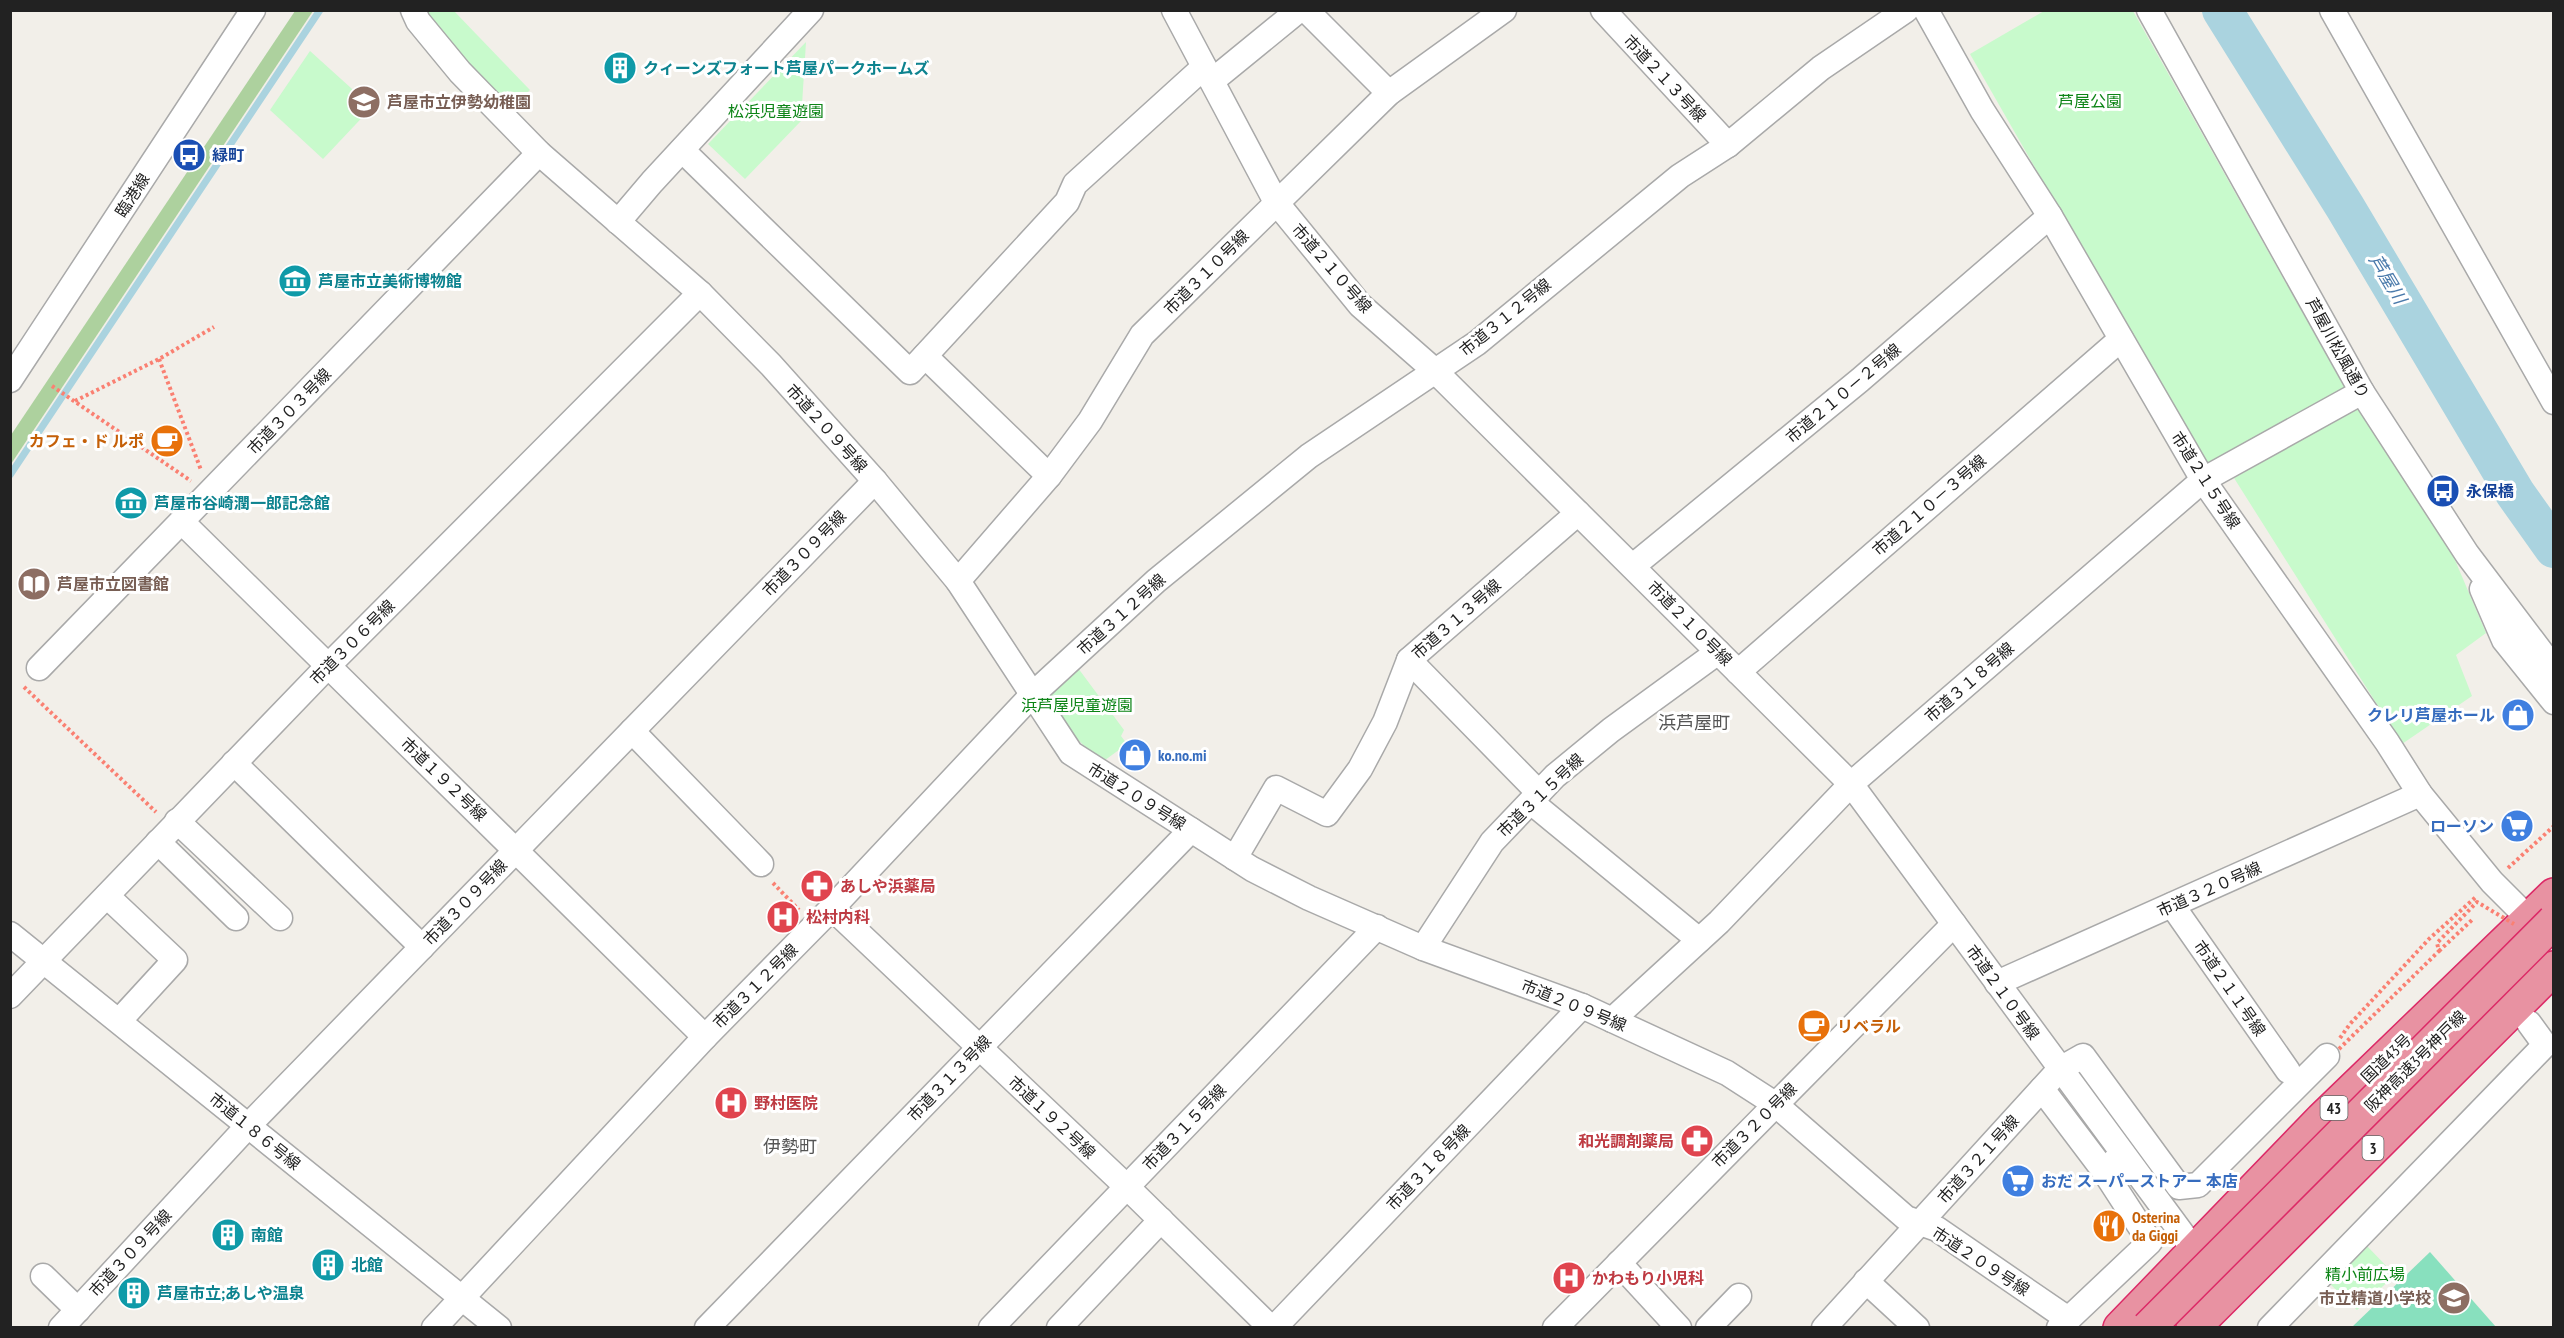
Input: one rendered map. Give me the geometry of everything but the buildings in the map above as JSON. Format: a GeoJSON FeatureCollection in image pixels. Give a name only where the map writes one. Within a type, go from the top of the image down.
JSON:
{"type":"FeatureCollection","features":[{"type":"Feature","properties":{"kind":"highway","name":"国道43号"},"geometry":{"type":"LineString","coordinates":[[2120,1328],[2322,1119],[2532,922],[2553,895]]}},
{"type":"Feature","properties":{"kind":"highway","name":"阪神高速3号神戸線"},"geometry":{"type":"LineString","coordinates":[[2148,1328],[2532,922]]}},
{"type":"Feature","properties":{"kind":"highway","name":"阪神高速3号神戸線"},"geometry":{"type":"LineString","coordinates":[[2193,1328],[2553,968]]}},
{"type":"Feature","properties":{"kind":"highway"},"geometry":{"type":"LineString","coordinates":[[2223,1328],[2553,998]]}},
{"type":"Feature","properties":{"kind":"street","name":"臨港線"},"geometry":{"type":"LineString","coordinates":[[10,380],[253,10]]}},
{"type":"Feature","properties":{"kind":"street","name":"市道２０９号線"},"geometry":{"type":"LineString","coordinates":[[413,10],[418,21],[460,72],[539,153],[700,293],[771,365],[874,481],[958,580],[1071,753],[1235,858],[1309,898],[1423,948],[1582,1006],[1727,1073],[1775,1104],[1906,1218],[1937,1229],[2063,1323]]}},
{"type":"Feature","properties":{"kind":"street"},"geometry":{"type":"LineString","coordinates":[[618,222],[811,10]]}},
{"type":"Feature","properties":{"kind":"street","name":"市道２１０号線"},"geometry":{"type":"LineString","coordinates":[[1174,10],[1276,202],[1360,304],[1434,370],[1851,784],[2195,1251]]}},
{"type":"Feature","properties":{"kind":"street"},"geometry":{"type":"LineString","coordinates":[[682,150],[910,372],[1067,202],[1075,184],[1208,74],[1299,10]]}},
{"type":"Feature","properties":{"kind":"street"},"geometry":{"type":"LineString","coordinates":[[1306,10],[1389,93]]}},
{"type":"Feature","properties":{"kind":"street","name":"市道３１０号線"},"geometry":{"type":"LineString","coordinates":[[958,580],[1049,476],[1090,422],[1142,335],[1389,93],[1504,10]]}},
{"type":"Feature","properties":{"kind":"street","name":"市道２１３号線"},"geometry":{"type":"LineString","coordinates":[[1603,10],[1728,145]]}},
{"type":"Feature","properties":{"kind":"street","name":"市道３１２号線"},"geometry":{"type":"LineString","coordinates":[[434,1328],[705,1036],[832,908],[1032,695],[1156,581],[1309,456],[1477,343],[1680,176],[1728,145],[1821,68],[1906,10]]}},
{"type":"Feature","properties":{"kind":"street","name":"市道２１５号線"},"geometry":{"type":"LineString","coordinates":[[1926,10],[1982,110],[2050,216],[2203,480],[2387,742],[2420,794],[2444,820],[2493,882],[2532,922]]}},
{"type":"Feature","properties":{"kind":"street","name":"芦屋川松風通り"},"geometry":{"type":"LineString","coordinates":[[2149,10],[2362,392],[2467,554],[2553,669]]}},
{"type":"Feature","properties":{"kind":"street"},"geometry":{"type":"LineString","coordinates":[[2332,10],[2553,402]]}},
{"type":"Feature","properties":{"kind":"street","name":"市道３０３号線"},"geometry":{"type":"LineString","coordinates":[[39,668],[539,153]]}},
{"type":"Feature","properties":{"kind":"street","name":"市道２１０－２号線"},"geometry":{"type":"LineString","coordinates":[[1633,566],[1860,380],[2050,216]]}},
{"type":"Feature","properties":{"kind":"street","name":"市道３０６号線"},"geometry":{"type":"LineString","coordinates":[[10,996],[327,667],[700,293]]}},
{"type":"Feature","properties":{"kind":"street","name":"市道２１０－３号線"},"geometry":{"type":"LineString","coordinates":[[1738,672],[2121,339]]}},
{"type":"Feature","properties":{"kind":"street"},"geometry":{"type":"LineString","coordinates":[[925,356],[1049,476]]}},
{"type":"Feature","properties":{"kind":"street","name":"市道３１８号線"},"geometry":{"type":"LineString","coordinates":[[1612,1020],[1699,940],[1851,784],[2203,480],[2362,392]]}},
{"type":"Feature","properties":{"kind":"street","name":"市道３０９号線"},"geometry":{"type":"LineString","coordinates":[[61,1328],[248,1126],[874,481]]}},
{"type":"Feature","properties":{"kind":"street","name":"市道３１３号線"},"geometry":{"type":"LineString","coordinates":[[1235,858],[1276,788],[1327,814],[1360,769],[1385,722],[1409,660],[1578,513]]}},
{"type":"Feature","properties":{"kind":"street","name":"市道１９２号線"},"geometry":{"type":"LineString","coordinates":[[182,522],[705,1036]]}},
{"type":"Feature","properties":{"kind":"street"},"geometry":{"type":"LineString","coordinates":[[2467,554],[2504,640],[2553,702]]}},
{"type":"Feature","properties":{"kind":"street","name":"市道３１５号線"},"geometry":{"type":"LineString","coordinates":[[1423,948],[1492,842],[1555,776],[1611,730],[1718,652]]}},
{"type":"Feature","properties":{"kind":"street"},"geometry":{"type":"LineString","coordinates":[[1409,660],[1535,797],[1699,940]]}},
{"type":"Feature","properties":{"kind":"street"},"geometry":{"type":"LineString","coordinates":[[632,731],[761,864]]}},
{"type":"Feature","properties":{"kind":"street"},"geometry":{"type":"LineString","coordinates":[[234,763],[422,947]]}},
{"type":"Feature","properties":{"kind":"street","name":"市道３２０号線"},"geometry":{"type":"LineString","coordinates":[[1997,983],[2420,794]]}},
{"type":"Feature","properties":{"kind":"street"},"geometry":{"type":"LineString","coordinates":[[169,830],[236,918]]}},
{"type":"Feature","properties":{"kind":"street"},"geometry":{"type":"LineString","coordinates":[[169,830],[280,918]]}},
{"type":"Feature","properties":{"kind":"street","name":"市道３１３号線"},"geometry":{"type":"LineString","coordinates":[[707,1328],[1191,830]]}},
{"type":"Feature","properties":{"kind":"street"},"geometry":{"type":"LineString","coordinates":[[107,896],[175,960],[119,1021]]}},
{"type":"Feature","properties":{"kind":"street","name":"市道２１１号線"},"geometry":{"type":"LineString","coordinates":[[2172,905],[2288,1071]]}},
{"type":"Feature","properties":{"kind":"street","name":"市道１９２号線"},"geometry":{"type":"LineString","coordinates":[[832,908],[1273,1328]]}},
{"type":"Feature","properties":{"kind":"street","name":"市道３２０号線"},"geometry":{"type":"LineString","coordinates":[[1555,1328],[1954,924]]}},
{"type":"Feature","properties":{"kind":"street","name":"市道３１５号線"},"geometry":{"type":"LineString","coordinates":[[991,1328],[1377,927]]}},
{"type":"Feature","properties":{"kind":"street","name":"市道１８６号線"},"geometry":{"type":"LineString","coordinates":[[10,934],[499,1328]]}},
{"type":"Feature","properties":{"kind":"street","name":"市道３１８号線"},"geometry":{"type":"LineString","coordinates":[[1273,1328],[1582,1006]]}},
{"type":"Feature","properties":{"kind":"street"},"geometry":{"type":"LineString","coordinates":[[2270,1328],[2545,1046],[2529,1023]]}},
{"type":"Feature","properties":{"kind":"street"},"geometry":{"type":"LineString","coordinates":[[2060,1069],[2083,1056],[2179,1186],[2198,1185],[2333,1053]]}},
{"type":"Feature","properties":{"kind":"street","name":"市道３２１号線"},"geometry":{"type":"LineString","coordinates":[[1824,1328],[2060,1069]]}},
{"type":"Feature","properties":{"kind":"street"},"geometry":{"type":"LineString","coordinates":[[2042,1089],[2104,1171],[2150,1242],[2063,1323]]}},
{"type":"Feature","properties":{"kind":"street"},"geometry":{"type":"LineString","coordinates":[[2104,1171],[2122,1154]]}},
{"type":"Feature","properties":{"kind":"street"},"geometry":{"type":"LineString","coordinates":[[1059,1328],[1161,1220]]}},
{"type":"Feature","properties":{"kind":"street"},"geometry":{"type":"LineString","coordinates":[[1619,1263],[1679,1328]]}},
{"type":"Feature","properties":{"kind":"street"},"geometry":{"type":"LineString","coordinates":[[43,1276],[78,1310]]}},
{"type":"Feature","properties":{"kind":"street"},"geometry":{"type":"LineString","coordinates":[[1866,1281],[1917,1328]]}},
{"type":"Feature","properties":{"kind":"street"},"geometry":{"type":"LineString","coordinates":[[1708,1328],[1739,1296]]}},
{"type":"Feature","properties":{"kind":"path"},"geometry":{"type":"LineString","coordinates":[[75,401],[159,359],[214,327]]}},
{"type":"Feature","properties":{"kind":"path"},"geometry":{"type":"LineString","coordinates":[[159,359],[209,493]]}},
{"type":"Feature","properties":{"kind":"path"},"geometry":{"type":"LineString","coordinates":[[52,386],[209,493]]}},
{"type":"Feature","properties":{"kind":"path"},"geometry":{"type":"LineString","coordinates":[[39,668],[22,685],[169,830]]}},
{"type":"Feature","properties":{"kind":"path"},"geometry":{"type":"LineString","coordinates":[[2333,1053],[2350,1024],[2429,939],[2553,826]]}},
{"type":"Feature","properties":{"kind":"path"},"geometry":{"type":"LineString","coordinates":[[761,864],[765,876],[815,925]]}},
{"type":"Feature","properties":{"kind":"path"},"geometry":{"type":"LineString","coordinates":[[2439,951],[2437,943],[2477,902],[2532,922]]}},
{"type":"Feature","properties":{"kind":"path"},"geometry":{"type":"LineString","coordinates":[[2333,1053],[2473,919]]}},
{"type":"Feature","properties":{"kind":"green space"},"geometry":{"type":"Polygon","coordinates":[[[295,11],[313,11],[11,464],[11,435],[295,11]]]}},
{"type":"Feature","properties":{"kind":"green space"},"geometry":{"type":"Polygon","coordinates":[[[423,11],[454,11],[530,90],[511,109],[443,40],[423,11]]]}},
{"type":"Feature","properties":{"kind":"green space","name":"芦屋公園"},"geometry":{"type":"Polygon","coordinates":[[[2044,11],[2133,11],[2345,388],[2207,469],[1970,54],[2044,11]]]}},
{"type":"Feature","properties":{"kind":"green space","name":"松浜児童遊園"},"geometry":{"type":"Polygon","coordinates":[[[806,42],[801,121],[745,179],[708,144],[806,42]]]}},
{"type":"Feature","properties":{"kind":"green space"},"geometry":{"type":"Polygon","coordinates":[[[310,51],[372,107],[323,159],[270,110],[310,51]]]}},
{"type":"Feature","properties":{"kind":"green space"},"geometry":{"type":"Polygon","coordinates":[[[2357,406],[2452,553],[2486,633],[2456,655],[2472,696],[2402,744],[2234,478],[2357,406]]]}},
{"type":"Feature","properties":{"kind":"green space","name":"浜芦屋児童遊園"},"geometry":{"type":"Polygon","coordinates":[[[1075,664],[1124,730],[1121,736],[1127,744],[1101,763],[1043,704],[1075,664]]]}},
{"type":"Feature","properties":{"kind":"green space","name":"精小前広場"},"geometry":{"type":"Polygon","coordinates":[[[2365,1244],[2395,1275],[2357,1310],[2328,1282],[2365,1244]]]}},
{"type":"Feature","properties":{"kind":"green space"},"geometry":{"type":"Polygon","coordinates":[[[2430,1252],[2496,1327],[2352,1327],[2430,1252]]]}},
{"type":"Feature","properties":{"kind":"waterway"},"geometry":{"type":"LineString","coordinates":[[10,475],[320,10]]}},
{"type":"Feature","properties":{"kind":"waterway","name":"芦屋川"},"geometry":{"type":"LineString","coordinates":[[2222,10],[2345,207],[2515,493],[2554,548]]}},
{"type":"Feature","properties":{"kind":"place","name":"クィーンズフォート芦屋パークホームズ"},"geometry":{"type":"Point","coordinates":[620,68]}},
{"type":"Feature","properties":{"kind":"place","name":"芦屋市立伊勢幼稚園"},"geometry":{"type":"Point","coordinates":[364,102]}},
{"type":"Feature","properties":{"kind":"place","name":"緑町"},"geometry":{"type":"Point","coordinates":[189,155]}},
{"type":"Feature","properties":{"kind":"place","name":"芦屋市立美術博物館"},"geometry":{"type":"Point","coordinates":[295,281]}},
{"type":"Feature","properties":{"kind":"place","name":"カフェ・ド ルポ"},"geometry":{"type":"Point","coordinates":[167,441]}},
{"type":"Feature","properties":{"kind":"place","name":"永保橋"},"geometry":{"type":"Point","coordinates":[2443,491]}},
{"type":"Feature","properties":{"kind":"place","name":"芦屋市谷崎潤一郎記念館"},"geometry":{"type":"Point","coordinates":[131,503]}},
{"type":"Feature","properties":{"kind":"place","name":"芦屋市立図書館"},"geometry":{"type":"Point","coordinates":[34,584]}},
{"type":"Feature","properties":{"kind":"place","name":"クレリ芦屋ホール"},"geometry":{"type":"Point","coordinates":[2518,715]}},
{"type":"Feature","properties":{"kind":"place","name":"ko.no.mi"},"geometry":{"type":"Point","coordinates":[1135,755]}},
{"type":"Feature","properties":{"kind":"place","name":"ローソン"},"geometry":{"type":"Point","coordinates":[2517,826]}},
{"type":"Feature","properties":{"kind":"place","name":"あしや浜薬局"},"geometry":{"type":"Point","coordinates":[817,886]}},
{"type":"Feature","properties":{"kind":"place","name":"松村内科"},"geometry":{"type":"Point","coordinates":[783,917]}},
{"type":"Feature","properties":{"kind":"place","name":"リベラル"},"geometry":{"type":"Point","coordinates":[1814,1026]}},
{"type":"Feature","properties":{"kind":"place","name":"野村医院"},"geometry":{"type":"Point","coordinates":[731,1103]}},
{"type":"Feature","properties":{"kind":"place","name":"和光調剤薬局"},"geometry":{"type":"Point","coordinates":[1697,1141]}},
{"type":"Feature","properties":{"kind":"place","name":"おだ スーパーストアー 本店"},"geometry":{"type":"Point","coordinates":[2018,1181]}},
{"type":"Feature","properties":{"kind":"place","name":"Osterina da Giggi"},"geometry":{"type":"Point","coordinates":[2109,1226]}},
{"type":"Feature","properties":{"kind":"place","name":"南館"},"geometry":{"type":"Point","coordinates":[228,1235]}},
{"type":"Feature","properties":{"kind":"place","name":"北館"},"geometry":{"type":"Point","coordinates":[328,1265]}},
{"type":"Feature","properties":{"kind":"place","name":"かわもり小児科"},"geometry":{"type":"Point","coordinates":[1569,1278]}},
{"type":"Feature","properties":{"kind":"place","name":"芦屋市立;あしや温泉"},"geometry":{"type":"Point","coordinates":[134,1293]}},
{"type":"Feature","properties":{"kind":"place","name":"市立精道小学校"},"geometry":{"type":"Point","coordinates":[2454,1298]}},
{"type":"Feature","properties":{"kind":"district","name":"浜芦屋町"},"geometry":{"type":"Point","coordinates":[1694,722]}},
{"type":"Feature","properties":{"kind":"district","name":"伊勢町"},"geometry":{"type":"Point","coordinates":[790,1146]}}]}
